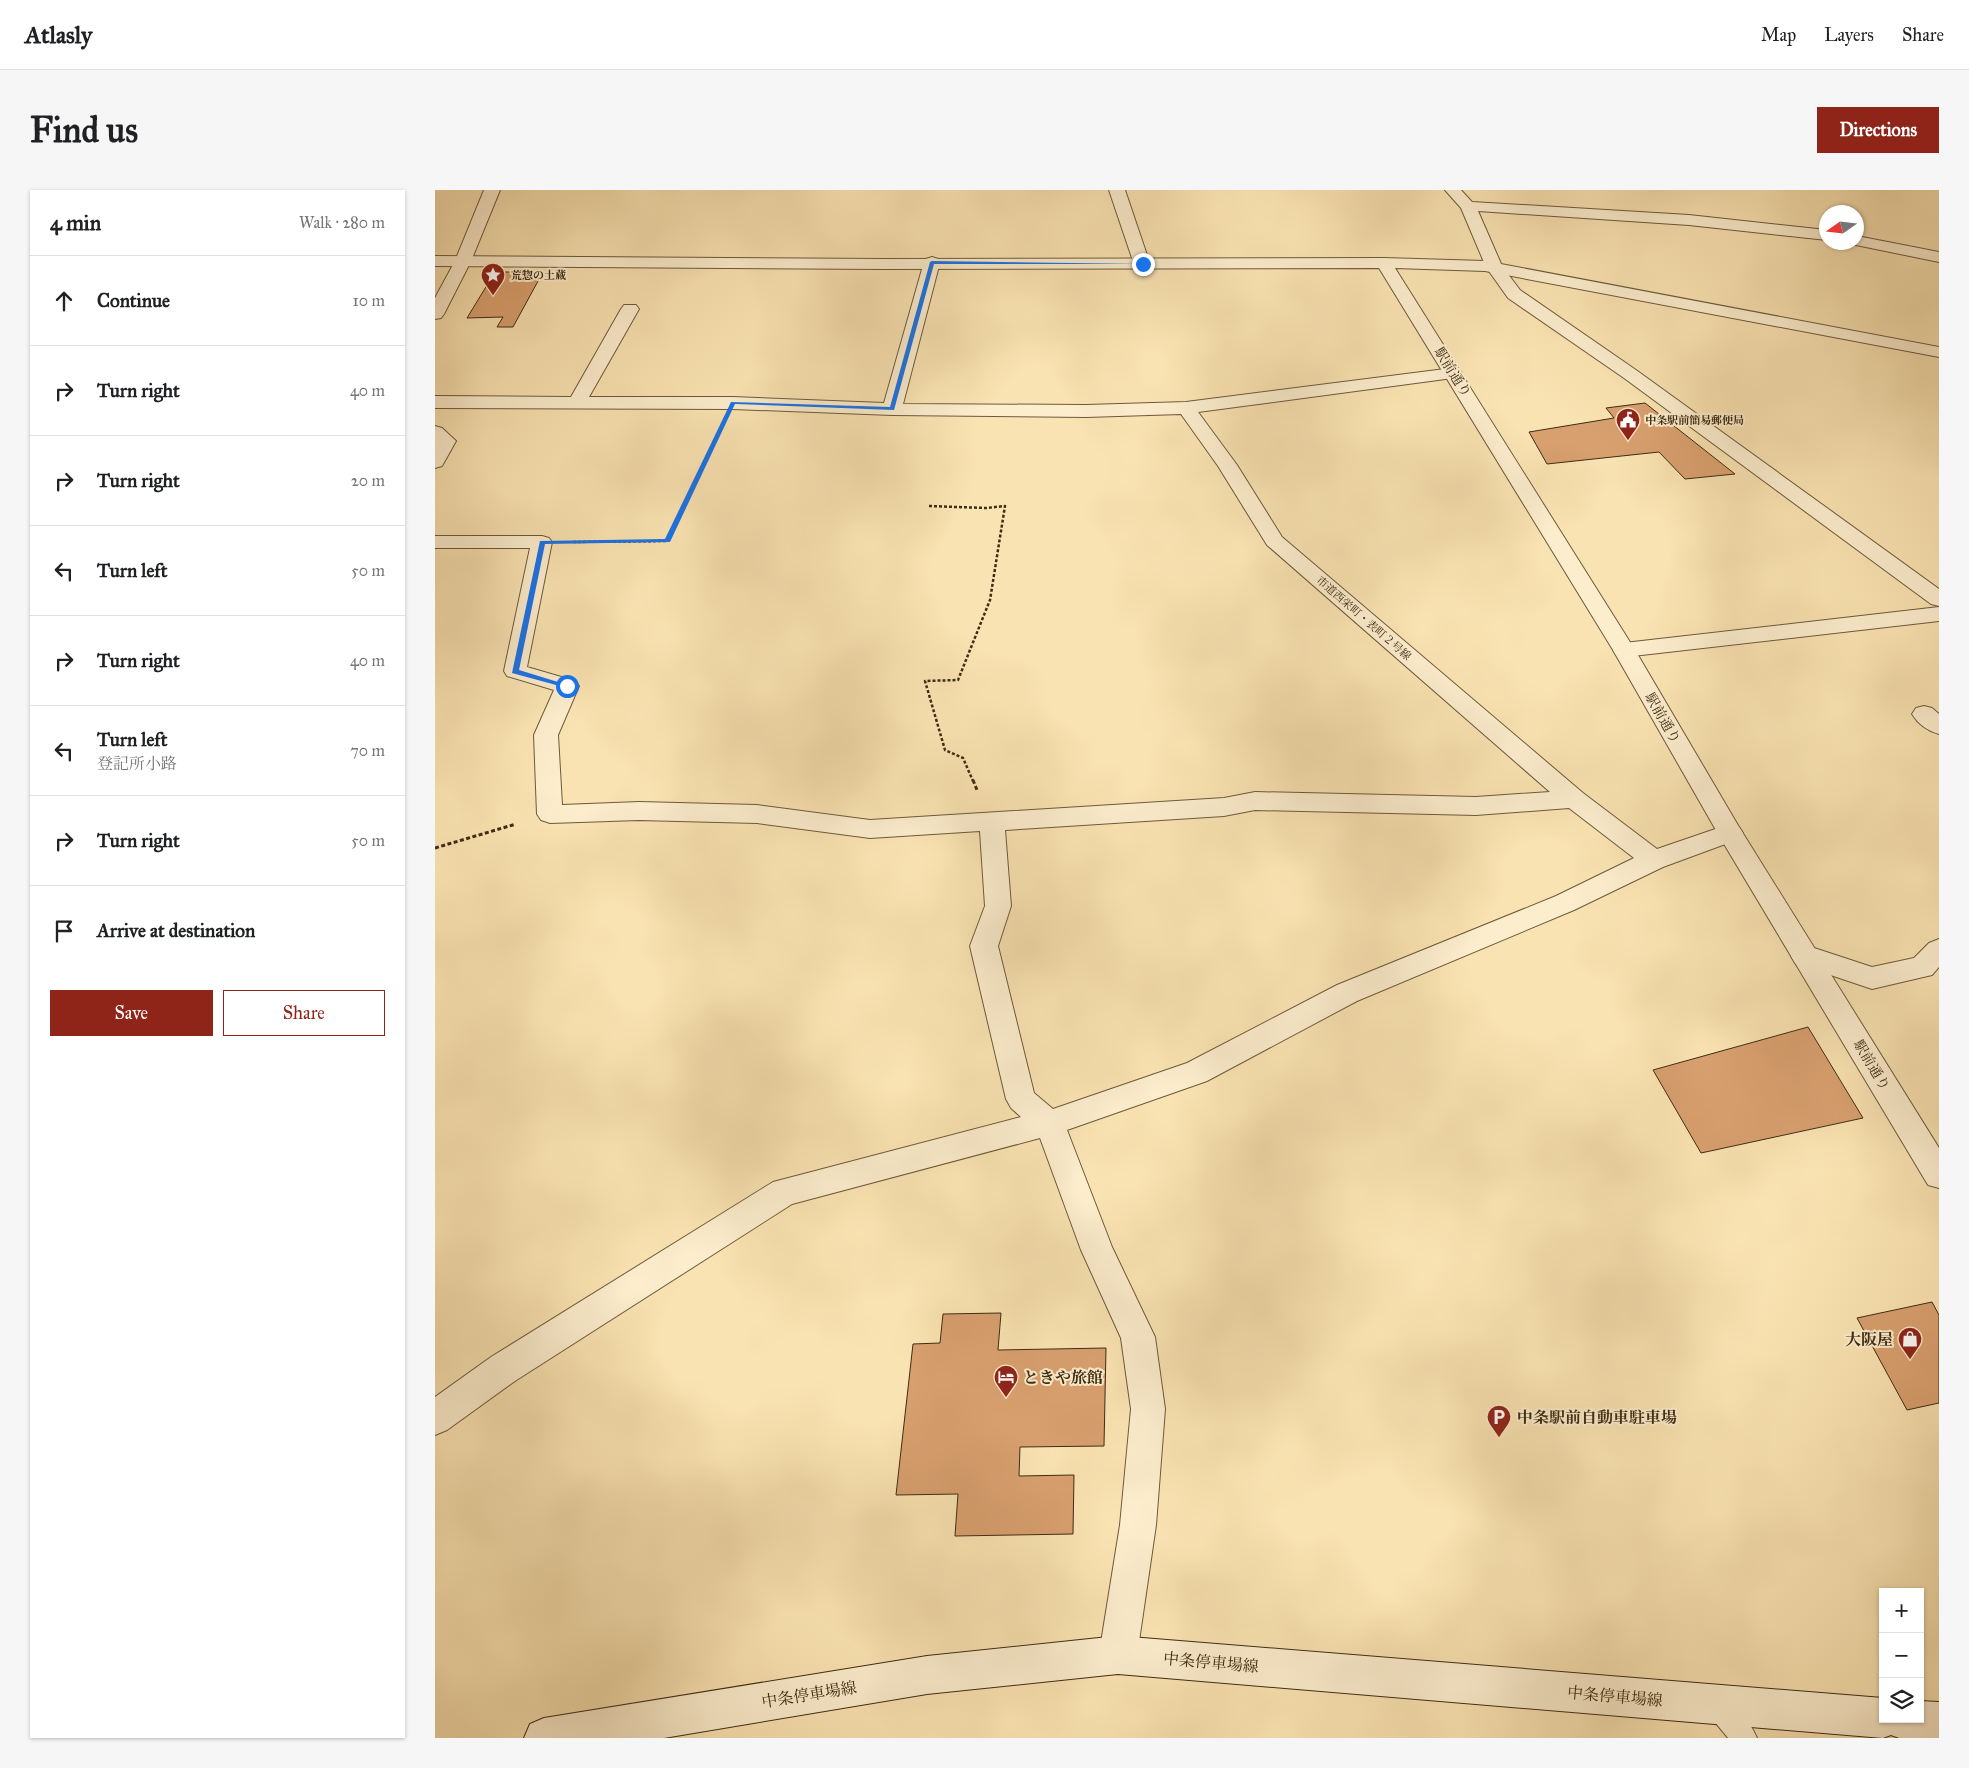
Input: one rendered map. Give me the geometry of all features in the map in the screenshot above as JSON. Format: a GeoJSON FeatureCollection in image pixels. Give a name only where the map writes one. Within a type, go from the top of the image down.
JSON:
{"type":"FeatureCollection","features":[{"type":"Feature","properties":{"kind":"street"},"geometry":{"type":"LineString","coordinates":[[435,314],[463,261],[492,190]]}},
{"type":"Feature","properties":{"kind":"street"},"geometry":{"type":"LineString","coordinates":[[1117,190],[1143,264]]}},
{"type":"Feature","properties":{"kind":"street"},"geometry":{"type":"LineString","coordinates":[[1453,190],[1468,206],[1494,267],[1514,294],[1630,374],[1939,600]]}},
{"type":"Feature","properties":{"kind":"street"},"geometry":{"type":"LineString","coordinates":[[1468,206],[1689,220],[1819,233]]}},
{"type":"Feature","properties":{"kind":"street"},"geometry":{"type":"LineString","coordinates":[[1864,241],[1939,257]]}},
{"type":"Feature","properties":{"kind":"street"},"geometry":{"type":"LineString","coordinates":[[435,261],[875,264],[932,262],[1384,264],[1494,267],[1939,352]]}},
{"type":"Feature","properties":{"kind":"street"},"geometry":{"type":"LineString","coordinates":[[892,409],[932,262]]}},
{"type":"Feature","properties":{"kind":"street","name":"駅前通り"},"geometry":{"type":"LineString","coordinates":[[1384,264],[1453,372],[1624,650],[1731,833],[1939,1175]]}},
{"type":"Feature","properties":{"kind":"street"},"geometry":{"type":"LineString","coordinates":[[577,402],[630,309]]}},
{"type":"Feature","properties":{"kind":"street"},"geometry":{"type":"LineString","coordinates":[[435,402],[733,403],[892,409],[1086,411],[1187,408],[1453,372]]}},
{"type":"Feature","properties":{"kind":"street","name":"市道西栄町・表町２号線"},"geometry":{"type":"LineString","coordinates":[[1187,408],[1227,465],[1274,541],[1574,799],[1654,860]]}},
{"type":"Feature","properties":{"kind":"street"},"geometry":{"type":"LineString","coordinates":[[435,432],[446,441],[435,462]]}},
{"type":"Feature","properties":{"kind":"street"},"geometry":{"type":"LineString","coordinates":[[435,542],[542,542],[515,671],[567,686],[546,735],[550,814],[639,811],[757,814],[870,829],[992,823],[1224,807],[1255,801],[1476,806],[1574,799]]}},
{"type":"Feature","properties":{"kind":"street"},"geometry":{"type":"LineString","coordinates":[[1624,650],[1939,614]]}},
{"type":"Feature","properties":{"kind":"street"},"geometry":{"type":"LineString","coordinates":[[992,823],[998,906],[984,946],[1021,1099],[1049,1123],[1097,1250],[1138,1337],[1149,1409],[1138,1525],[1118,1655]]}},
{"type":"Feature","properties":{"kind":"street"},"geometry":{"type":"LineString","coordinates":[[435,1418],[503,1369],[784,1192],[1049,1123],[1197,1072],[1347,993],[1565,903],[1654,860],[1731,833]]}},
{"type":"Feature","properties":{"kind":"street"},"geometry":{"type":"LineString","coordinates":[[1805,956],[1872,978],[1922,967],[1939,950]]}},
{"type":"Feature","properties":{"kind":"street","name":"中条停車場線"},"geometry":{"type":"LineString","coordinates":[[544,1738],[927,1675],[1118,1655],[1879,1718]]}},
{"type":"Feature","properties":{"kind":"street"},"geometry":{"type":"LineString","coordinates":[[1924,1721],[1939,1722]]}},
{"type":"Feature","properties":{"kind":"lane"},"geometry":{"type":"LineString","coordinates":[[1717,1704],[1744,1738]]}},
{"type":"Feature","properties":{"kind":"path"},"geometry":{"type":"LineString","coordinates":[[542,542],[667,541],[733,403]]}},
{"type":"Feature","properties":{"kind":"path"},"geometry":{"type":"LineString","coordinates":[[929,506],[986,508],[1005,506],[990,600],[958,680],[925,681],[945,750],[963,758],[992,823]]}},
{"type":"Feature","properties":{"kind":"path"},"geometry":{"type":"LineString","coordinates":[[435,848],[550,814]]}},
{"type":"Feature","properties":{"kind":"building"},"geometry":{"type":"Polygon","coordinates":[[[495,272],[543,272],[513,327],[497,327],[503,317],[467,318],[495,272]]]}},
{"type":"Feature","properties":{"kind":"building"},"geometry":{"type":"Polygon","coordinates":[[[1645,403],[1735,474],[1685,479],[1659,452],[1547,464],[1529,432],[1614,418],[1606,408],[1645,403]]]}},
{"type":"Feature","properties":{"kind":"building"},"geometry":{"type":"Polygon","coordinates":[[[1808,1027],[1863,1118],[1701,1153],[1653,1070],[1808,1027]]]}},
{"type":"Feature","properties":{"kind":"building","name":"大阪屋"},"geometry":{"type":"Polygon","coordinates":[[[1932,1302],[1939,1315],[1939,1403],[1907,1410],[1857,1318],[1932,1302]]]}},
{"type":"Feature","properties":{"kind":"building","name":"ときや旅館"},"geometry":{"type":"Polygon","coordinates":[[[1001,1313],[998,1350],[1106,1348],[1104,1446],[1020,1447],[1019,1476],[1074,1475],[1073,1534],[955,1536],[958,1494],[896,1495],[913,1344],[940,1343],[943,1314],[1001,1313]]]}},
{"type":"Feature","properties":{"kind":"place","name":"荒惣の土蔵"},"geometry":{"type":"Point","coordinates":[493,296]}},
{"type":"Feature","properties":{"kind":"place","name":"中条駅前簡易郵便局"},"geometry":{"type":"Point","coordinates":[1628,441]}},
{"type":"Feature","properties":{"kind":"place","name":"大阪屋"},"geometry":{"type":"Point","coordinates":[1910,1360]}},
{"type":"Feature","properties":{"kind":"place","name":"ときや旅館"},"geometry":{"type":"Point","coordinates":[1006,1398]}},
{"type":"Feature","properties":{"kind":"place","name":"中条駅前自動車駐車場"},"geometry":{"type":"Point","coordinates":[1499,1438]}},
{"type":"Feature","properties":{"kind":"route"},"geometry":{"type":"LineString","coordinates":[[567,686],[515,671],[542,542],[667,541],[733,403],[892,409],[932,262],[1143,264]]}}]}
